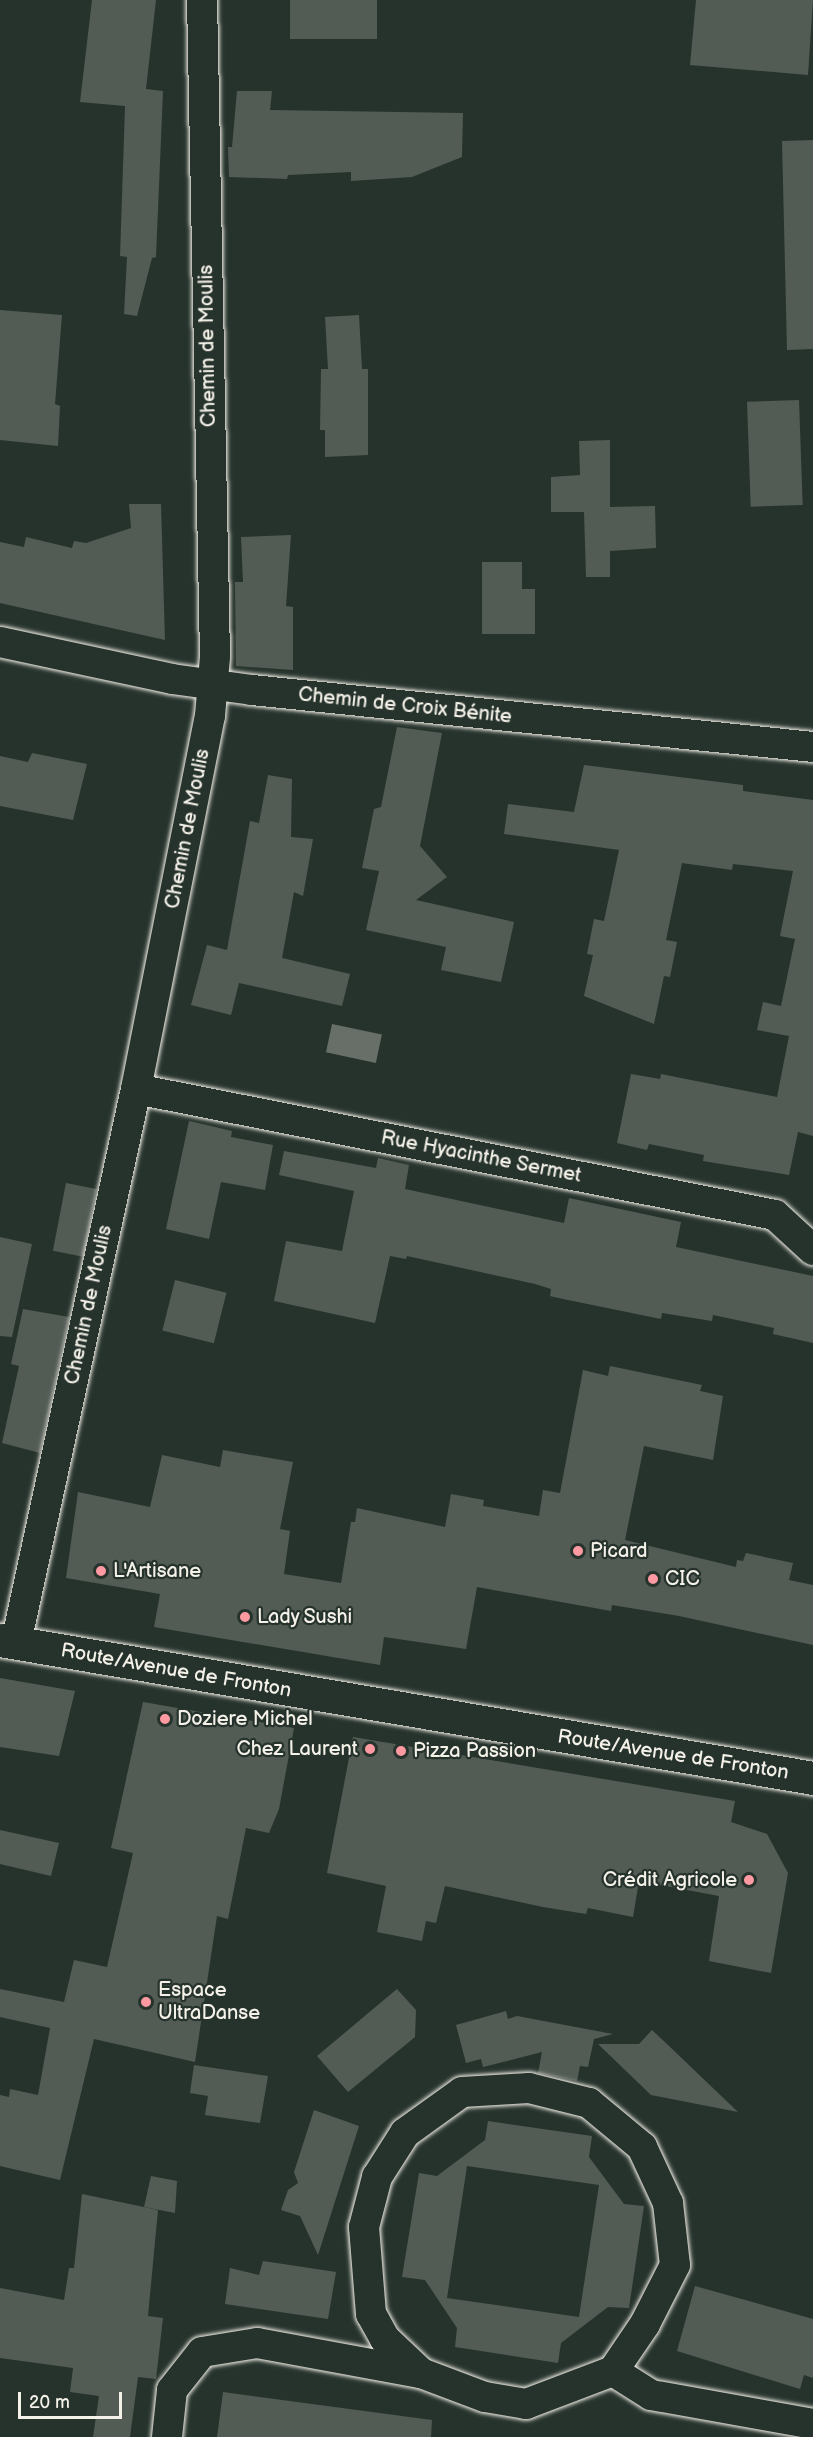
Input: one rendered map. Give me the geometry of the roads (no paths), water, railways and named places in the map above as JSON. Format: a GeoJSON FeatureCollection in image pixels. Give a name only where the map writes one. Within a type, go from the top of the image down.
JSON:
{"type":"FeatureCollection","features":[{"type":"Feature","properties":{"kind":"main road","name":"Route/Avenue de Fronton"},"geometry":{"type":"LineString","coordinates":[[8,1642],[813,1778]]}},
{"type":"Feature","properties":{"kind":"street","name":"Chemin de Moulis"},"geometry":{"type":"LineString","coordinates":[[8,1642],[136,1089],[210,716],[213,685],[202,0]]}},
{"type":"Feature","properties":{"kind":"street","name":"Chemin de Croix Bénite"},"geometry":{"type":"LineString","coordinates":[[0,642],[213,685],[813,747]]}},
{"type":"Feature","properties":{"kind":"street","name":"Rue Hyacinthe Sermet"},"geometry":{"type":"LineString","coordinates":[[136,1089],[775,1215],[813,1250]]}},
{"type":"Feature","properties":{"kind":"street"},"geometry":{"type":"LineString","coordinates":[[167,2437],[172,2390],[202,2352],[256,2343],[421,2373],[485,2397],[526,2404],[613,2372],[645,2324],[675,2265],[668,2203],[642,2147],[589,2103],[529,2088],[462,2092],[405,2133],[377,2177],[364,2227],[371,2314],[385,2339],[421,2373]]}},
{"type":"Feature","properties":{"kind":"street"},"geometry":{"type":"LineString","coordinates":[[613,2372],[651,2395],[813,2424]]}},
{"type":"Feature","properties":{"kind":"place","name":"Picard"},"geometry":{"type":"Point","coordinates":[578,1551]}},
{"type":"Feature","properties":{"kind":"place","name":"L'Artisane"},"geometry":{"type":"Point","coordinates":[101,1571]}},
{"type":"Feature","properties":{"kind":"place","name":"CIC"},"geometry":{"type":"Point","coordinates":[653,1579]}},
{"type":"Feature","properties":{"kind":"place","name":"Lady Sushi"},"geometry":{"type":"Point","coordinates":[245,1617]}},
{"type":"Feature","properties":{"kind":"place","name":"Doziere Michel"},"geometry":{"type":"Point","coordinates":[165,1719]}},
{"type":"Feature","properties":{"kind":"place","name":"Chez Laurent"},"geometry":{"type":"Point","coordinates":[370,1749]}},
{"type":"Feature","properties":{"kind":"place","name":"Pizza Passion"},"geometry":{"type":"Point","coordinates":[401,1751]}},
{"type":"Feature","properties":{"kind":"place","name":"Crédit Agricole"},"geometry":{"type":"Point","coordinates":[749,1880]}},
{"type":"Feature","properties":{"kind":"place","name":"Espace UltraDanse"},"geometry":{"type":"Point","coordinates":[146,2002]}}]}
